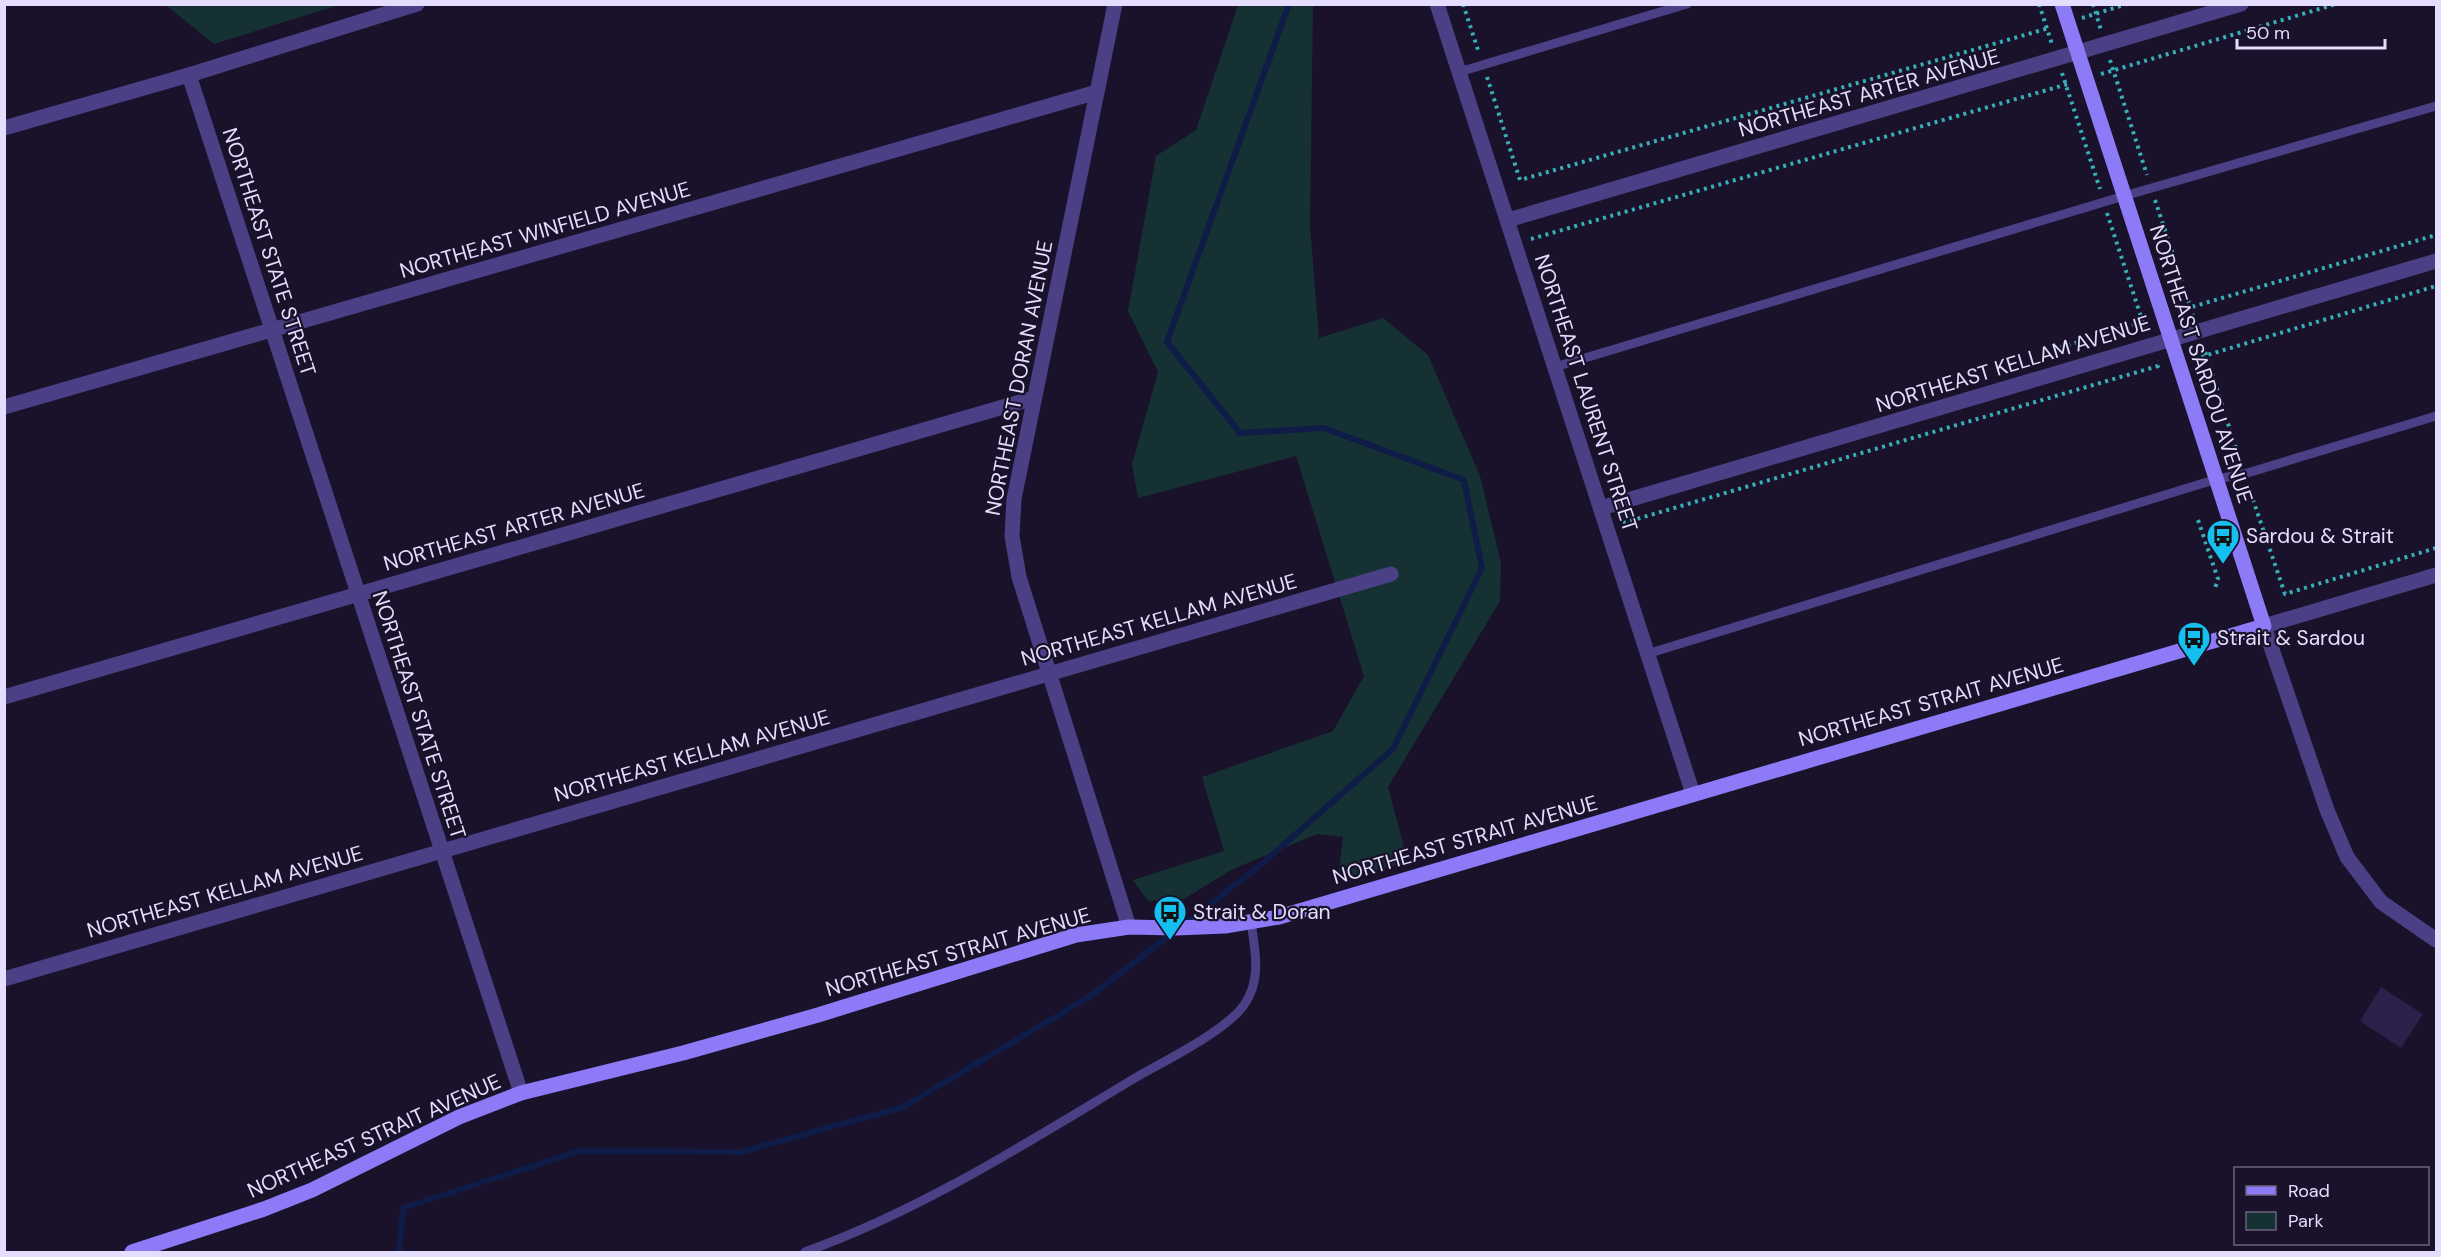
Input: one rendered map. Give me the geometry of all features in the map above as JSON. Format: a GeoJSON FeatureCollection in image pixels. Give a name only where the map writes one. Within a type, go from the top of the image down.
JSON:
{"type":"FeatureCollection","features":[{"type":"Feature","properties":{"kind":"main road","name":"NORTHEAST SARDOU AVENUE"},"geometry":{"type":"LineString","coordinates":[[2062,4],[2264,626]]}},
{"type":"Feature","properties":{"kind":"main road","name":"NORTHEAST STRAIT AVENUE"},"geometry":{"type":"LineString","coordinates":[[132,1252],[199,1232],[312,1190],[459,1117],[520,1093],[683,1053],[818,1015],[1076,935],[1130,927],[1225,926],[1279,917],[2264,626]]}},
{"type":"Feature","properties":{"kind":"street"},"geometry":{"type":"LineString","coordinates":[[4,128],[189,75],[417,4]]}},
{"type":"Feature","properties":{"kind":"street","name":"NORTHEAST DORAN AVENUE"},"geometry":{"type":"LineString","coordinates":[[1115,4],[1014,499],[1012,536],[1019,577],[1130,927]]}},
{"type":"Feature","properties":{"kind":"street","name":"NORTHEAST LAURENT STREET"},"geometry":{"type":"LineString","coordinates":[[1437,4],[1693,794]]}},
{"type":"Feature","properties":{"kind":"street","name":"NORTHEAST ARTER AVENUE"},"geometry":{"type":"LineString","coordinates":[[1508,220],[2079,54],[2241,4]]}},
{"type":"Feature","properties":{"kind":"street","name":"NORTHEAST STATE STREET"},"geometry":{"type":"LineString","coordinates":[[189,75],[520,1093]]}},
{"type":"Feature","properties":{"kind":"street","name":"NORTHEAST WINFIELD AVENUE"},"geometry":{"type":"LineString","coordinates":[[4,407],[1097,92]]}},
{"type":"Feature","properties":{"kind":"street","name":"NORTHEAST KELLAM AVENUE"},"geometry":{"type":"LineString","coordinates":[[1601,508],[2436,261]]}},
{"type":"Feature","properties":{"kind":"street","name":"NORTHEAST ARTER AVENUE"},"geometry":{"type":"LineString","coordinates":[[4,697],[1034,398]]}},
{"type":"Feature","properties":{"kind":"street","name":"NORTHEAST KELLAM AVENUE"},"geometry":{"type":"LineString","coordinates":[[4,979],[1391,574]]}},
{"type":"Feature","properties":{"kind":"street","name":"NORTHEAST STRAIT AVENUE"},"geometry":{"type":"LineString","coordinates":[[2264,626],[2436,575]]}},
{"type":"Feature","properties":{"kind":"street","name":"NORTHEAST SARDOU AVENUE"},"geometry":{"type":"LineString","coordinates":[[2264,626],[2327,810],[2347,857],[2381,902],[2436,940]]}},
{"type":"Feature","properties":{"kind":"lane"},"geometry":{"type":"LineString","coordinates":[[1459,72],[1688,4]]}},
{"type":"Feature","properties":{"kind":"lane"},"geometry":{"type":"LineString","coordinates":[[1555,367],[2124,196],[2152,190],[2436,106]]}},
{"type":"Feature","properties":{"kind":"lane"},"geometry":{"type":"LineString","coordinates":[[1647,654],[2217,480],[2244,474],[2436,416]]}},
{"type":"Feature","properties":{"kind":"lane"},"geometry":{"type":"LineString","coordinates":[[805,1252],[905,1211],[960,1182],[1187,1048],[1235,1016],[1254,988],[1256,976],[1251,922]]}},
{"type":"Feature","properties":{"kind":"path"},"geometry":{"type":"LineString","coordinates":[[1463,4],[1520,180],[2127,4]]}},
{"type":"Feature","properties":{"kind":"path"},"geometry":{"type":"LineString","coordinates":[[2039,4],[2158,366]]}},
{"type":"Feature","properties":{"kind":"path"},"geometry":{"type":"LineString","coordinates":[[2093,4],[2244,474],[2285,594],[2436,548]]}},
{"type":"Feature","properties":{"kind":"path"},"geometry":{"type":"LineString","coordinates":[[1516,244],[2336,4]]}},
{"type":"Feature","properties":{"kind":"path"},"geometry":{"type":"LineString","coordinates":[[2046,352],[2163,314],[2436,235]]}},
{"type":"Feature","properties":{"kind":"path"},"geometry":{"type":"LineString","coordinates":[[1607,528],[2158,366],[2206,356],[2436,286]]}},
{"type":"Feature","properties":{"kind":"path"},"geometry":{"type":"LineString","coordinates":[[2198,520],[2218,579],[2214,591]]}},
{"type":"Feature","properties":{"kind":"green space"},"geometry":{"type":"Polygon","coordinates":[[[166,5],[339,5],[214,44],[166,5]]]}},
{"type":"Feature","properties":{"kind":"green space"},"geometry":{"type":"Polygon","coordinates":[[[1238,5],[1313,5],[1310,226],[1319,338],[1383,318],[1428,355],[1480,476],[1501,563],[1500,601],[1388,787],[1408,862],[1338,880],[1343,837],[1317,834],[1231,870],[1184,899],[1148,901],[1133,880],[1224,851],[1202,777],[1333,731],[1364,676],[1296,456],[1138,498],[1132,464],[1158,372],[1128,311],[1156,156],[1196,130],[1238,5]]]}},
{"type":"Feature","properties":{"kind":"building"},"geometry":{"type":"Polygon","coordinates":[[[2381,987],[2423,1014],[2401,1048],[2360,1021],[2381,987]]]}},
{"type":"Feature","properties":{"kind":"waterway"},"geometry":{"type":"LineString","coordinates":[[1186,923],[1257,868],[1393,749],[1482,568],[1464,480],[1324,428],[1240,433],[1167,342],[1289,4]]}},
{"type":"Feature","properties":{"kind":"waterway"},"geometry":{"type":"LineString","coordinates":[[399,1252],[403,1208],[579,1151],[741,1152],[903,1107],[1089,997],[1175,931]]}},
{"type":"Feature","properties":{"kind":"place","name":"Sardou & Strait"},"geometry":{"type":"Point","coordinates":[2223,565]}},
{"type":"Feature","properties":{"kind":"place","name":"Strait & Sardou"},"geometry":{"type":"Point","coordinates":[2194,667]}},
{"type":"Feature","properties":{"kind":"place","name":"Strait & Doran"},"geometry":{"type":"Point","coordinates":[1170,941]}}]}
